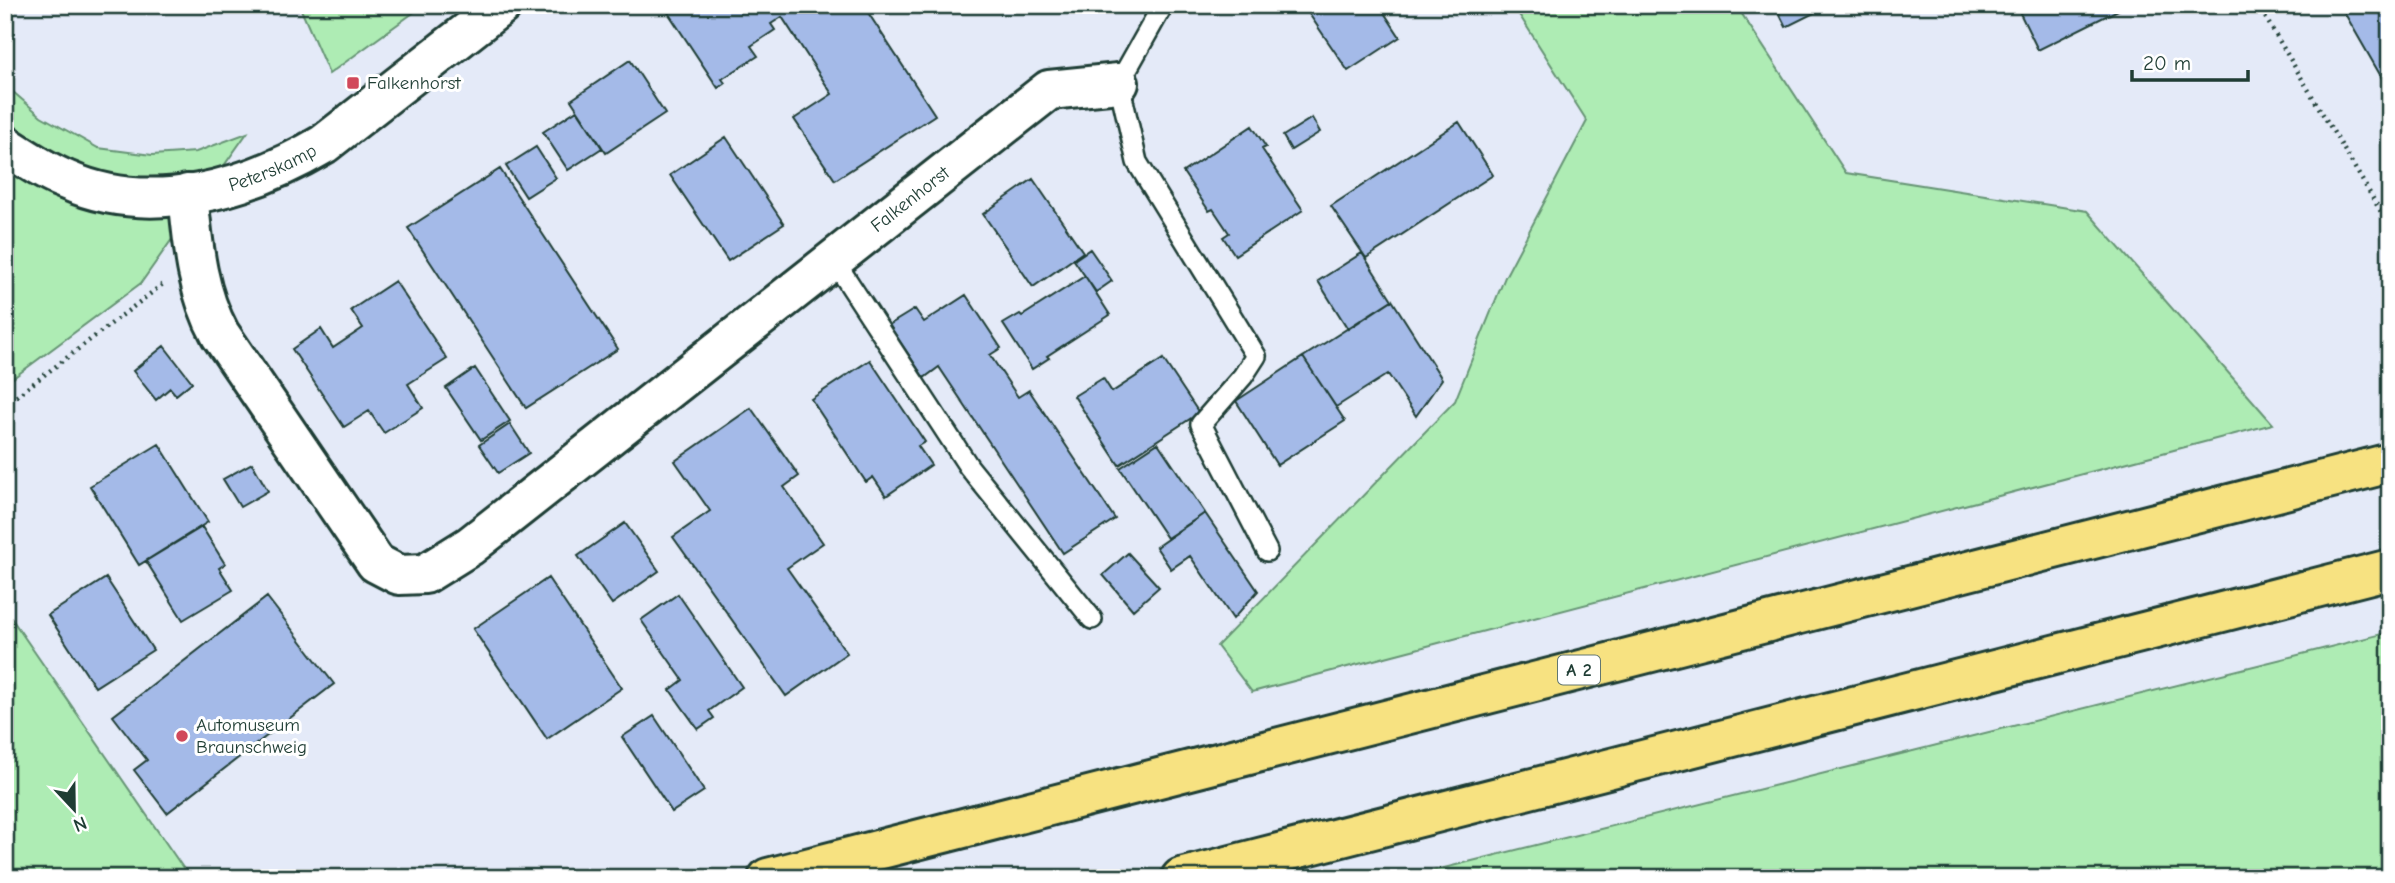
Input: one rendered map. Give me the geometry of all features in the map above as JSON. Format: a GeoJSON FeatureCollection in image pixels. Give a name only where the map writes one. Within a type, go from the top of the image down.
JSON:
{"type":"FeatureCollection","features":[{"type":"Feature","properties":{"kind":"highway","name":"A 2"},"geometry":{"type":"LineString","coordinates":[[768,878],[2390,463]]}},
{"type":"Feature","properties":{"kind":"highway"},"geometry":{"type":"LineString","coordinates":[[1181,878],[2390,569]]}},
{"type":"Feature","properties":{"kind":"street","name":"Peterskamp"},"geometry":{"type":"LineString","coordinates":[[5,145],[36,166],[68,181],[94,189],[152,198],[212,191],[266,174],[305,155],[363,115],[502,5]]}},
{"type":"Feature","properties":{"kind":"street","name":"Falkenhorst"},"geometry":{"type":"LineString","coordinates":[[188,194],[194,260],[208,313],[219,334],[376,563],[399,575],[425,574],[470,546],[1049,90],[1119,83]]}},
{"type":"Feature","properties":{"kind":"lane"},"geometry":{"type":"LineString","coordinates":[[1163,5],[1119,83],[1137,162],[1256,356],[1243,376],[1201,424],[1266,551]]}},
{"type":"Feature","properties":{"kind":"lane"},"geometry":{"type":"LineString","coordinates":[[833,259],[969,467],[1092,619]]}},
{"type":"Feature","properties":{"kind":"path"},"geometry":{"type":"LineString","coordinates":[[2258,5],[2390,228]]}},
{"type":"Feature","properties":{"kind":"path"},"geometry":{"type":"LineString","coordinates":[[5,405],[194,260]]}},
{"type":"Feature","properties":{"kind":"green space"},"geometry":{"type":"Polygon","coordinates":[[[299,5],[424,5],[329,74],[299,5]]]}},
{"type":"Feature","properties":{"kind":"green space"},"geometry":{"type":"Polygon","coordinates":[[[1513,5],[1736,5],[1846,173],[2087,211],[2273,424],[1252,692],[1217,646],[1455,401],[1505,277],[1587,121],[1513,5]]]}},
{"type":"Feature","properties":{"kind":"green space"},"geometry":{"type":"Polygon","coordinates":[[[5,85],[41,116],[98,148],[152,155],[196,152],[247,133],[141,283],[5,384],[5,85]]]}},
{"type":"Feature","properties":{"kind":"green space"},"geometry":{"type":"Polygon","coordinates":[[[5,609],[190,878],[5,878],[5,609]]]}},
{"type":"Feature","properties":{"kind":"green space"},"geometry":{"type":"Polygon","coordinates":[[[2390,632],[2390,878],[1404,878],[2390,632]]]}},
{"type":"Feature","properties":{"kind":"building"},"geometry":{"type":"Polygon","coordinates":[[[663,5],[863,5],[935,115],[835,180],[794,119],[832,94],[782,17],[771,24],[775,30],[751,46],[758,56],[722,79],[725,83],[718,88],[663,5]]]}},
{"type":"Feature","properties":{"kind":"building"},"geometry":{"type":"Polygon","coordinates":[[[1303,5],[1385,5],[1381,8],[1400,37],[1348,71],[1303,5]]]}},
{"type":"Feature","properties":{"kind":"building"},"geometry":{"type":"Polygon","coordinates":[[[1775,5],[1830,5],[1786,27],[1775,5]]]}},
{"type":"Feature","properties":{"kind":"building"},"geometry":{"type":"Polygon","coordinates":[[[2016,5],[2128,5],[2038,50],[2016,5]]]}},
{"type":"Feature","properties":{"kind":"building"},"geometry":{"type":"Polygon","coordinates":[[[2340,5],[2390,5],[2390,92],[2340,5]]]}},
{"type":"Feature","properties":{"kind":"building"},"geometry":{"type":"Polygon","coordinates":[[[630,60],[665,114],[606,153],[571,100],[630,60]]]}},
{"type":"Feature","properties":{"kind":"building"},"geometry":{"type":"Polygon","coordinates":[[[577,110],[602,148],[568,170],[543,132],[577,110]]]}},
{"type":"Feature","properties":{"kind":"building"},"geometry":{"type":"Polygon","coordinates":[[[1312,118],[1320,132],[1291,150],[1283,136],[1312,118]]]}},
{"type":"Feature","properties":{"kind":"building"},"geometry":{"type":"Polygon","coordinates":[[[1459,122],[1493,175],[1366,258],[1331,206],[1459,122]]]}},
{"type":"Feature","properties":{"kind":"building"},"geometry":{"type":"Polygon","coordinates":[[[1252,126],[1266,147],[1262,149],[1303,210],[1235,255],[1223,237],[1229,233],[1213,209],[1209,211],[1183,172],[1252,126]]]}},
{"type":"Feature","properties":{"kind":"building"},"geometry":{"type":"Polygon","coordinates":[[[726,137],[784,224],[728,261],[670,175],[726,137]]]}},
{"type":"Feature","properties":{"kind":"building"},"geometry":{"type":"Polygon","coordinates":[[[536,147],[556,178],[526,197],[506,166],[536,147]]]}},
{"type":"Feature","properties":{"kind":"building"},"geometry":{"type":"Polygon","coordinates":[[[500,169],[618,349],[526,408],[408,228],[500,169]]]}},
{"type":"Feature","properties":{"kind":"building"},"geometry":{"type":"Polygon","coordinates":[[[1033,179],[1083,252],[1033,287],[983,214],[1033,179]]]}},
{"type":"Feature","properties":{"kind":"building"},"geometry":{"type":"Polygon","coordinates":[[[1090,249],[1112,281],[1096,292],[1074,260],[1090,249]]]}},
{"type":"Feature","properties":{"kind":"building"},"geometry":{"type":"Polygon","coordinates":[[[1362,253],[1392,300],[1348,329],[1318,281],[1362,253]]]}},
{"type":"Feature","properties":{"kind":"building"},"geometry":{"type":"Polygon","coordinates":[[[1085,276],[1110,315],[1047,356],[1049,358],[1032,369],[1003,324],[1020,314],[1022,316],[1085,276]]]}},
{"type":"Feature","properties":{"kind":"building"},"geometry":{"type":"Polygon","coordinates":[[[395,281],[447,359],[408,384],[423,408],[384,433],[369,411],[344,427],[292,349],[321,329],[333,348],[363,328],[351,310],[395,281]]]}},
{"type":"Feature","properties":{"kind":"building"},"geometry":{"type":"Polygon","coordinates":[[[966,295],[1001,348],[990,355],[1018,397],[1029,390],[1115,519],[1063,553],[939,367],[924,378],[889,325],[915,309],[924,322],[966,295]]]}},
{"type":"Feature","properties":{"kind":"building"},"geometry":{"type":"Polygon","coordinates":[[[1392,300],[1442,379],[1416,416],[1388,374],[1336,407],[1303,357],[1392,300]]]}},
{"type":"Feature","properties":{"kind":"building"},"geometry":{"type":"Polygon","coordinates":[[[164,346],[192,382],[176,395],[170,388],[156,400],[133,371],[164,346]]]}},
{"type":"Feature","properties":{"kind":"building"},"geometry":{"type":"Polygon","coordinates":[[[1303,357],[1345,421],[1277,465],[1236,401],[1303,357]]]}},
{"type":"Feature","properties":{"kind":"building"},"geometry":{"type":"Polygon","coordinates":[[[1163,359],[1199,413],[1119,465],[1074,396],[1103,378],[1112,392],[1163,359]]]}},
{"type":"Feature","properties":{"kind":"building"},"geometry":{"type":"Polygon","coordinates":[[[870,360],[925,442],[918,446],[931,465],[886,496],[873,477],[866,482],[811,399],[870,360]]]}},
{"type":"Feature","properties":{"kind":"building"},"geometry":{"type":"Polygon","coordinates":[[[475,368],[510,421],[481,440],[446,388],[475,368]]]}},
{"type":"Feature","properties":{"kind":"building"},"geometry":{"type":"Polygon","coordinates":[[[751,408],[799,476],[784,487],[823,543],[787,568],[847,653],[786,696],[673,537],[710,511],[675,461],[751,408]]]}},
{"type":"Feature","properties":{"kind":"building"},"geometry":{"type":"Polygon","coordinates":[[[510,424],[529,453],[498,473],[479,445],[510,424]]]}},
{"type":"Feature","properties":{"kind":"building"},"geometry":{"type":"Polygon","coordinates":[[[1158,443],[1205,513],[1167,538],[1120,468],[1158,443]]]}},
{"type":"Feature","properties":{"kind":"building"},"geometry":{"type":"Polygon","coordinates":[[[159,444],[208,522],[139,565],[90,486],[159,444]]]}},
{"type":"Feature","properties":{"kind":"building"},"geometry":{"type":"Polygon","coordinates":[[[252,463],[268,491],[240,507],[223,479],[252,463]]]}},
{"type":"Feature","properties":{"kind":"building"},"geometry":{"type":"Polygon","coordinates":[[[1205,513],[1258,591],[1233,619],[1190,556],[1171,569],[1156,547],[1205,513]]]}},
{"type":"Feature","properties":{"kind":"building"},"geometry":{"type":"Polygon","coordinates":[[[625,523],[659,571],[612,604],[578,556],[625,523]]]}},
{"type":"Feature","properties":{"kind":"building"},"geometry":{"type":"Polygon","coordinates":[[[202,527],[225,564],[219,568],[233,590],[183,620],[146,561],[202,527]]]}},
{"type":"Feature","properties":{"kind":"building"},"geometry":{"type":"Polygon","coordinates":[[[1128,553],[1159,587],[1133,610],[1103,575],[1128,553]]]}},
{"type":"Feature","properties":{"kind":"building"},"geometry":{"type":"Polygon","coordinates":[[[106,578],[153,650],[95,687],[48,615],[106,578]]]}},
{"type":"Feature","properties":{"kind":"building"},"geometry":{"type":"Polygon","coordinates":[[[548,578],[622,688],[547,739],[473,629],[548,578]]]}},
{"type":"Feature","properties":{"kind":"building"},"geometry":{"type":"Polygon","coordinates":[[[678,594],[742,687],[709,711],[714,718],[698,729],[670,690],[683,680],[641,620],[678,594]]]}},
{"type":"Feature","properties":{"kind":"building"},"geometry":{"type":"Polygon","coordinates":[[[267,597],[334,684],[167,813],[134,770],[147,760],[113,716],[267,597]]]}},
{"type":"Feature","properties":{"kind":"building"},"geometry":{"type":"Polygon","coordinates":[[[654,716],[704,791],[672,812],[622,737],[654,716]]]}},
{"type":"Feature","properties":{"kind":"place","name":"Falkenhorst"},"geometry":{"type":"Point","coordinates":[353,83]}},
{"type":"Feature","properties":{"kind":"place","name":"Automuseum Braunschweig"},"geometry":{"type":"Point","coordinates":[182,736]}}]}
